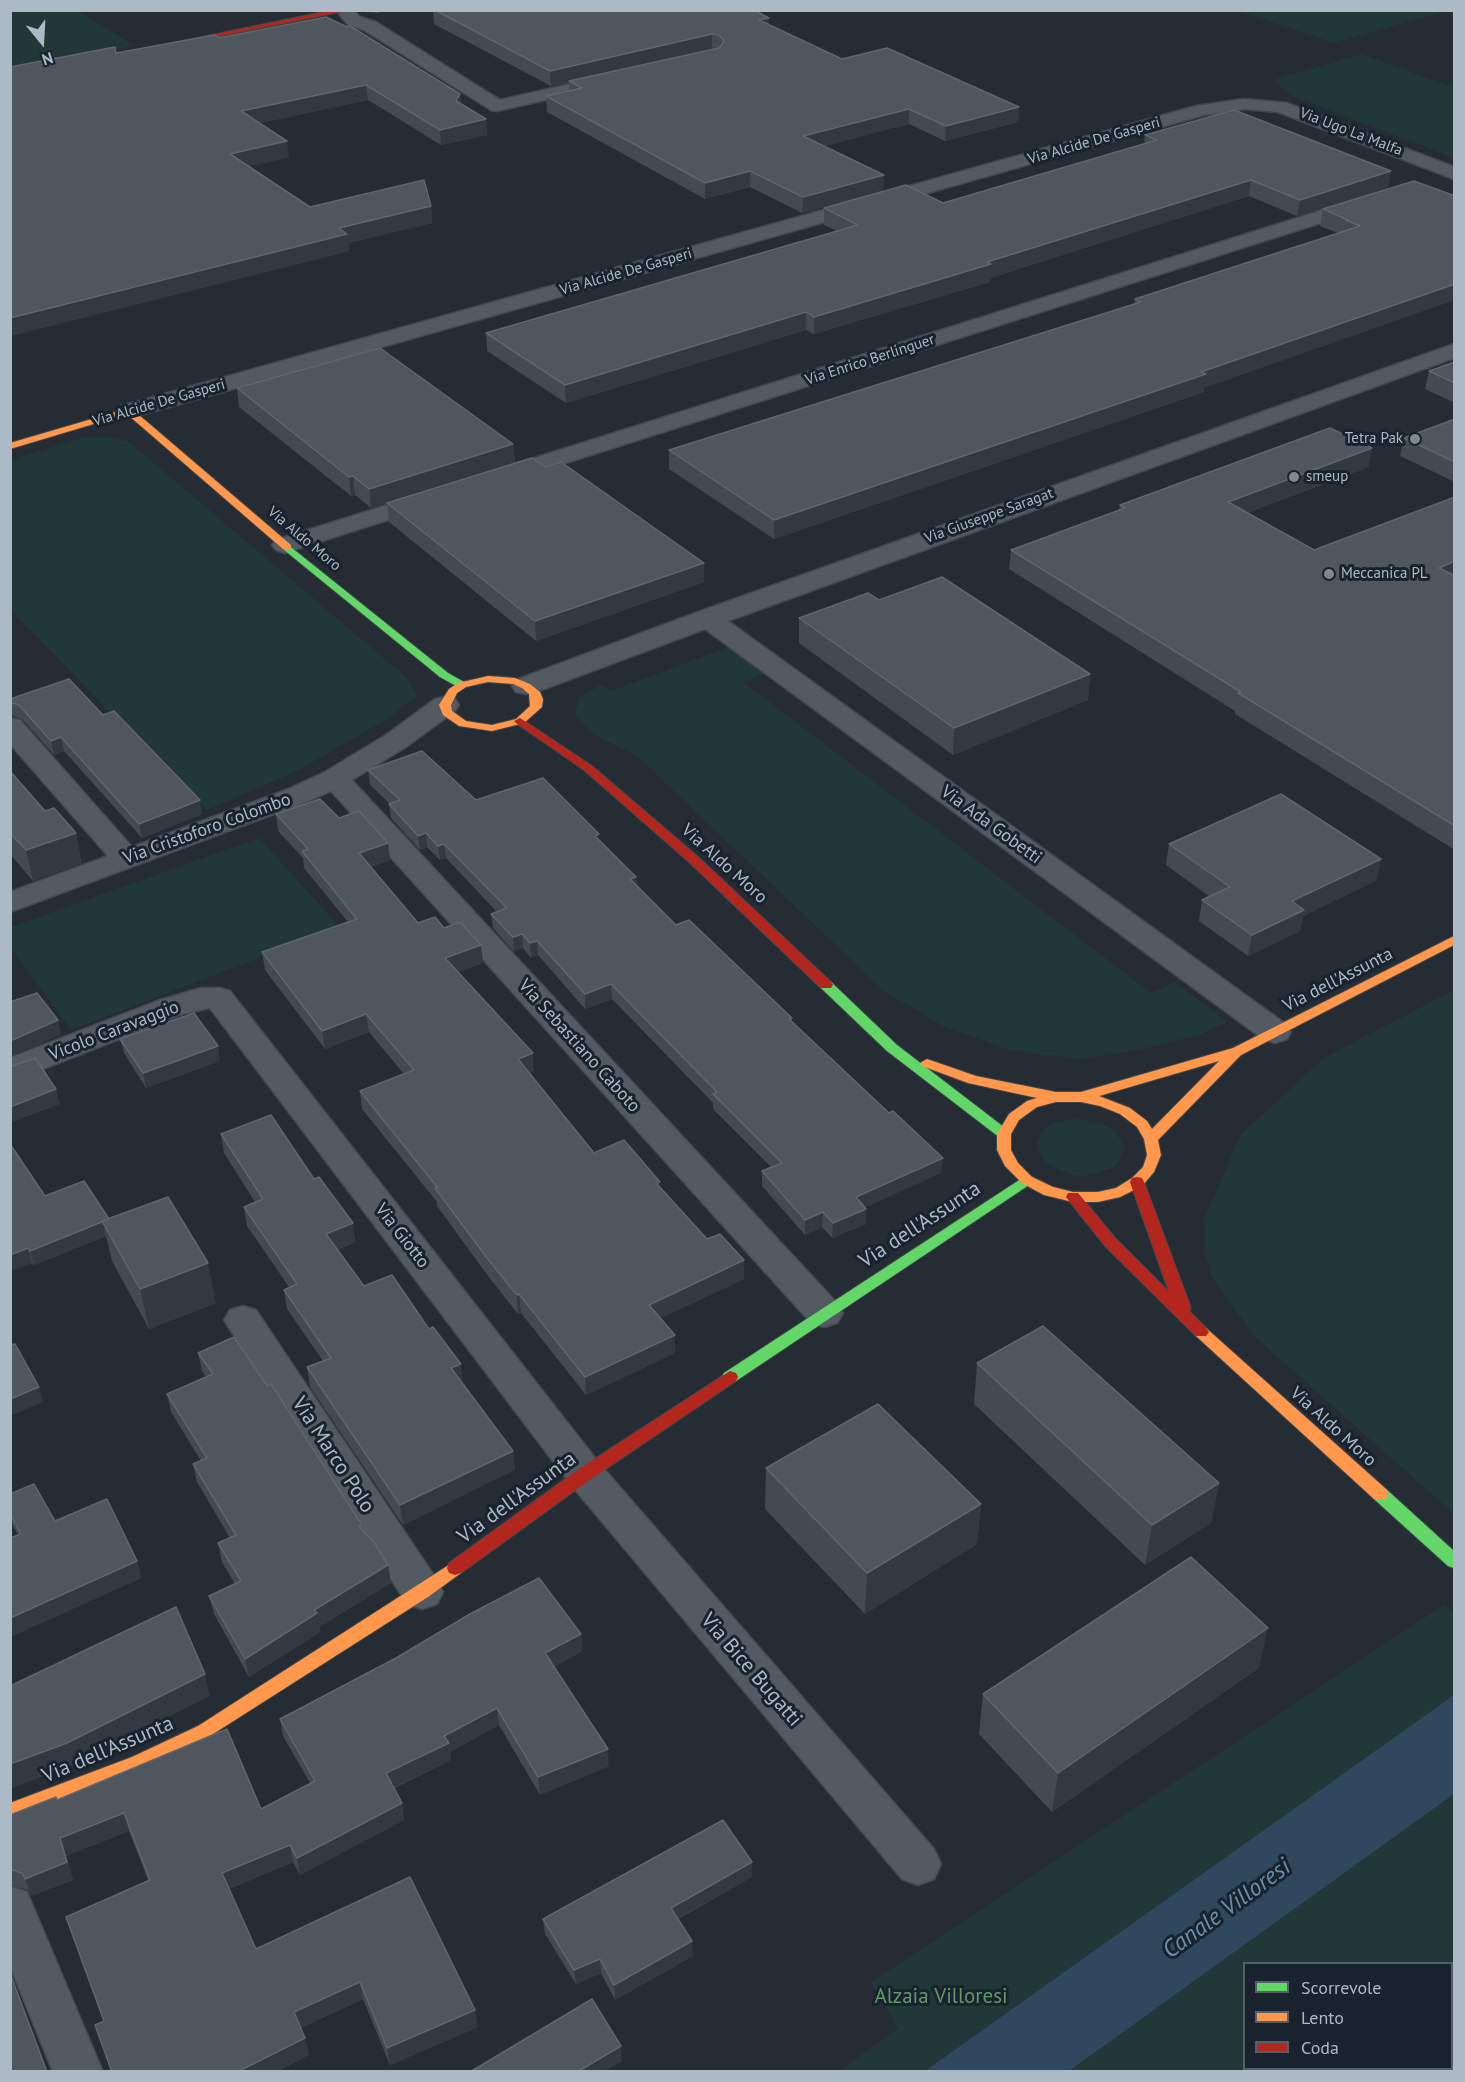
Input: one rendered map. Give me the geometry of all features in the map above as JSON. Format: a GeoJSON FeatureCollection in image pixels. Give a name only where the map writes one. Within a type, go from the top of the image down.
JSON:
{"type":"FeatureCollection","features":[{"type":"Feature","properties":{"kind":"street"},"geometry":{"type":"LineString","coordinates":[[299,18],[319,10]]}},
{"type":"Feature","properties":{"kind":"street"},"geometry":{"type":"LineString","coordinates":[[160,46],[348,10],[347,14],[350,17],[368,25],[497,106],[633,75]]}},
{"type":"Feature","properties":{"kind":"street"},"geometry":{"type":"LineString","coordinates":[[356,10],[379,10]]}},
{"type":"Feature","properties":{"kind":"street"},"geometry":{"type":"LineString","coordinates":[[368,25],[369,17],[379,10]]}},
{"type":"Feature","properties":{"kind":"street","name":"Via Ugo La Malfa"},"geometry":{"type":"LineString","coordinates":[[1244,104],[1293,110],[1455,174]]}},
{"type":"Feature","properties":{"kind":"street","name":"Via Alcide De Gasperi"},"geometry":{"type":"LineString","coordinates":[[10,446],[1202,110],[1244,104]]}},
{"type":"Feature","properties":{"kind":"street"},"geometry":{"type":"LineString","coordinates":[[1420,185],[1455,174]]}},
{"type":"Feature","properties":{"kind":"street","name":"Via Enrico Berlinguer"},"geometry":{"type":"LineString","coordinates":[[478,484],[1386,196]]}},
{"type":"Feature","properties":{"kind":"street","name":"Via Giuseppe Saragat"},"geometry":{"type":"LineString","coordinates":[[526,686],[708,618],[1455,351]]}},
{"type":"Feature","properties":{"kind":"street","name":"Via Aldo Moro"},"geometry":{"type":"LineString","coordinates":[[129,411],[285,545],[444,675],[457,705]]}},
{"type":"Feature","properties":{"kind":"street"},"geometry":{"type":"LineString","coordinates":[[285,545],[455,491]]}},
{"type":"Feature","properties":{"kind":"street","name":"Via Ada Gobetti"},"geometry":{"type":"LineString","coordinates":[[708,618],[1275,1032]]}},
{"type":"Feature","properties":{"kind":"street"},"geometry":{"type":"LineString","coordinates":[[502,679],[526,686],[534,692],[537,699],[536,707],[520,721],[492,728],[457,705],[481,680],[502,679]]}},
{"type":"Feature","properties":{"kind":"street","name":"Via Cristoforo Colombo"},"geometry":{"type":"LineString","coordinates":[[10,903],[264,808],[335,778],[457,705]]}},
{"type":"Feature","properties":{"kind":"street","name":"Via Aldo Moro"},"geometry":{"type":"LineString","coordinates":[[520,721],[588,768],[684,851],[892,1048],[1004,1134]]}},
{"type":"Feature","properties":{"kind":"street"},"geometry":{"type":"LineString","coordinates":[[10,726],[126,858]]}},
{"type":"Feature","properties":{"kind":"street","name":"Via Sebastiano Caboto"},"geometry":{"type":"LineString","coordinates":[[335,778],[824,1313]]}},
{"type":"Feature","properties":{"kind":"street","name":"Via dell'Assunta"},"geometry":{"type":"LineString","coordinates":[[1081,1097],[1238,1050],[1455,940]]}},
{"type":"Feature","properties":{"kind":"street","name":"Vicolo Caravaggio"},"geometry":{"type":"LineString","coordinates":[[10,1071],[171,1007],[201,998],[219,998]]}},
{"type":"Feature","properties":{"kind":"street","name":"Via Giotto"},"geometry":{"type":"LineString","coordinates":[[219,998],[585,1474]]}},
{"type":"Feature","properties":{"kind":"street","name":"Via Aldo Moro"},"geometry":{"type":"LineString","coordinates":[[892,1048],[973,1080],[1056,1097]]}},
{"type":"Feature","properties":{"kind":"street","name":"Via dell'Assunta"},"geometry":{"type":"LineString","coordinates":[[1151,1139],[1238,1050]]}},
{"type":"Feature","properties":{"kind":"street"},"geometry":{"type":"LineString","coordinates":[[1056,1097],[1081,1097],[1104,1102],[1125,1111],[1142,1124],[1151,1139],[1154,1155],[1149,1170],[1137,1182],[1120,1192],[1098,1197],[1073,1197],[1049,1191],[1027,1180],[1012,1166],[1004,1150],[1004,1134],[1014,1117],[1032,1104],[1056,1097]]}},
{"type":"Feature","properties":{"kind":"street","name":"Via dell'Assunta"},"geometry":{"type":"LineString","coordinates":[[10,1812],[138,1763],[204,1731],[422,1592],[585,1474],[1027,1180]]}},
{"type":"Feature","properties":{"kind":"street","name":"Via Aldo Moro"},"geometry":{"type":"LineString","coordinates":[[1137,1182],[1186,1318]]}},
{"type":"Feature","properties":{"kind":"street","name":"Via Aldo Moro"},"geometry":{"type":"LineString","coordinates":[[1073,1197],[1110,1242],[1186,1318],[1455,1561]]}},
{"type":"Feature","properties":{"kind":"street","name":"Via Marco Polo"},"geometry":{"type":"LineString","coordinates":[[243,1320],[422,1592]]}},
{"type":"Feature","properties":{"kind":"street","name":"Via Bice Bugatti"},"geometry":{"type":"LineString","coordinates":[[585,1474],[918,1864]]}},
{"type":"Feature","properties":{"kind":"street"},"geometry":{"type":"LineString","coordinates":[[10,1907],[71,2054]]}},
{"type":"Feature","properties":{"kind":"green space"},"geometry":{"type":"Polygon","coordinates":[[[1238,10],[1447,11],[1334,43],[1238,10]]]}},
{"type":"Feature","properties":{"kind":"green space"},"geometry":{"type":"Polygon","coordinates":[[[11,11],[78,11],[135,46],[11,70],[11,11]]]}},
{"type":"Feature","properties":{"kind":"green space"},"geometry":{"type":"Polygon","coordinates":[[[1362,54],[1454,88],[1454,158],[1290,95],[1273,80],[1362,54]]]}},
{"type":"Feature","properties":{"kind":"green space"},"geometry":{"type":"Polygon","coordinates":[[[85,437],[107,437],[129,442],[406,677],[418,695],[387,719],[297,771],[207,810],[11,611],[11,460],[85,437]]]}},
{"type":"Feature","properties":{"kind":"green space"},"geometry":{"type":"Polygon","coordinates":[[[729,647],[763,674],[743,682],[1151,993],[1174,982],[1228,1022],[1199,1035],[1146,1048],[1080,1059],[1009,1050],[943,1026],[884,991],[635,754],[596,736],[575,715],[579,698],[602,684],[611,691],[729,647]]]}},
{"type":"Feature","properties":{"kind":"green space"},"geometry":{"type":"Polygon","coordinates":[[[259,838],[340,927],[71,1030],[11,948],[11,927],[259,838]]]}},
{"type":"Feature","properties":{"kind":"green space"},"geometry":{"type":"Polygon","coordinates":[[[1454,990],[1454,1514],[1254,1336],[1212,1277],[1205,1252],[1205,1218],[1241,1134],[1324,1058],[1454,990]]]}},
{"type":"Feature","properties":{"kind":"green space"},"geometry":{"type":"Polygon","coordinates":[[[1074,1118],[1103,1124],[1114,1131],[1121,1140],[1123,1150],[1120,1160],[1113,1168],[1086,1176],[1071,1174],[1046,1162],[1039,1152],[1037,1143],[1041,1133],[1049,1125],[1074,1118]]]}},
{"type":"Feature","properties":{"kind":"green space","name":"Alzaia Villoresi"},"geometry":{"type":"Polygon","coordinates":[[[1444,1605],[1454,1614],[1454,1695],[925,2071],[837,2072],[898,2029],[871,1982],[1444,1605]]]}},
{"type":"Feature","properties":{"kind":"green space"},"geometry":{"type":"Polygon","coordinates":[[[1454,1794],[1454,2071],[1069,2071],[1454,1794]]]}},
{"type":"Feature","properties":{"kind":"water","name":"Canale Villoresi"},"geometry":{"type":"Polygon","coordinates":[[[1454,1695],[1454,1794],[1069,2071],[925,2071],[1454,1695]]]}},
{"type":"Feature","properties":{"kind":"building"},"geometry":{"type":"Polygon","coordinates":[[[435,10],[754,10],[769,18],[759,20],[842,59],[887,48],[1019,107],[946,126],[909,109],[803,136],[884,175],[803,197],[750,171],[705,183],[546,96],[582,88],[569,81],[719,48],[724,41],[719,35],[712,34],[550,71],[435,10]]]}},
{"type":"Feature","properties":{"kind":"building"},"geometry":{"type":"Polygon","coordinates":[[[326,17],[347,27],[350,26],[460,94],[456,101],[486,119],[440,130],[366,85],[241,111],[287,141],[230,154],[310,207],[424,180],[431,206],[339,228],[347,234],[10,318],[10,67],[115,47],[116,53],[215,35],[219,38],[326,17]]]}},
{"type":"Feature","properties":{"kind":"building"},"geometry":{"type":"Polygon","coordinates":[[[1234,110],[1391,171],[1300,200],[1251,180],[987,262],[991,264],[814,317],[806,312],[565,385],[486,333],[858,225],[824,208],[906,185],[943,203],[1157,140],[1145,135],[1234,110]]]}},
{"type":"Feature","properties":{"kind":"building"},"geometry":{"type":"Polygon","coordinates":[[[1414,181],[1455,196],[1455,284],[1201,372],[1206,374],[774,520],[669,450],[1141,302],[1135,299],[1360,226],[1323,209],[1414,181]]]}},
{"type":"Feature","properties":{"kind":"building"},"geometry":{"type":"Polygon","coordinates":[[[380,348],[513,444],[369,489],[353,476],[349,477],[237,388],[380,348]]]}},
{"type":"Feature","properties":{"kind":"building"},"geometry":{"type":"Polygon","coordinates":[[[1455,362],[1455,383],[1429,371],[1455,362]]]}},
{"type":"Feature","properties":{"kind":"building"},"geometry":{"type":"Polygon","coordinates":[[[1455,419],[1455,462],[1404,438],[1455,419]]]}},
{"type":"Feature","properties":{"kind":"building"},"geometry":{"type":"Polygon","coordinates":[[[1330,428],[1372,448],[1228,502],[1314,550],[1455,497],[1455,561],[1439,568],[1455,576],[1455,826],[1011,550],[1125,508],[1120,505],[1330,428]]]}},
{"type":"Feature","properties":{"kind":"building"},"geometry":{"type":"Polygon","coordinates":[[[532,458],[545,467],[561,462],[704,563],[535,621],[387,503],[532,458]]]}},
{"type":"Feature","properties":{"kind":"building"},"geometry":{"type":"Polygon","coordinates":[[[942,577],[1090,674],[954,728],[799,618],[868,593],[879,600],[942,577]]]}},
{"type":"Feature","properties":{"kind":"building"},"geometry":{"type":"Polygon","coordinates":[[[69,679],[103,715],[114,711],[200,800],[139,824],[61,737],[51,741],[19,705],[10,702],[10,699],[69,679]]]}},
{"type":"Feature","properties":{"kind":"building"},"geometry":{"type":"Polygon","coordinates":[[[422,751],[476,800],[543,778],[599,834],[595,836],[636,877],[630,879],[676,925],[689,920],[889,1113],[893,1111],[943,1158],[856,1197],[866,1209],[833,1223],[823,1212],[805,1220],[762,1171],[782,1163],[713,1094],[717,1092],[611,984],[585,994],[537,941],[530,943],[522,934],[513,937],[491,914],[507,908],[444,844],[438,846],[426,833],[418,836],[389,804],[400,800],[368,770],[422,751]]]}},
{"type":"Feature","properties":{"kind":"building"},"geometry":{"type":"Polygon","coordinates":[[[10,771],[45,811],[54,808],[76,833],[26,850],[10,833],[10,771]]]}},
{"type":"Feature","properties":{"kind":"building"},"geometry":{"type":"Polygon","coordinates":[[[1281,794],[1381,859],[1292,901],[1304,910],[1252,935],[1202,900],[1230,887],[1169,844],[1281,794]]]}},
{"type":"Feature","properties":{"kind":"building"},"geometry":{"type":"Polygon","coordinates":[[[320,799],[339,818],[359,811],[388,843],[359,853],[418,923],[435,917],[444,928],[460,922],[481,945],[445,958],[533,1053],[518,1059],[594,1153],[624,1140],[660,1182],[657,1184],[707,1239],[720,1234],[744,1260],[649,1305],[675,1335],[585,1377],[519,1294],[517,1295],[487,1258],[435,1188],[437,1187],[360,1091],[414,1070],[366,1014],[322,1031],[262,952],[357,919],[302,851],[308,849],[276,814],[320,799]]]}},
{"type":"Feature","properties":{"kind":"building"},"geometry":{"type":"Polygon","coordinates":[[[37,993],[58,1020],[10,1041],[10,1002],[37,993]]]}},
{"type":"Feature","properties":{"kind":"building"},"geometry":{"type":"Polygon","coordinates":[[[194,1013],[218,1046],[143,1073],[120,1039],[194,1013]]]}},
{"type":"Feature","properties":{"kind":"building"},"geometry":{"type":"Polygon","coordinates":[[[35,1058],[56,1089],[10,1107],[10,1067],[35,1058]]]}},
{"type":"Feature","properties":{"kind":"building"},"geometry":{"type":"Polygon","coordinates":[[[271,1115],[314,1179],[319,1177],[353,1223],[326,1234],[364,1286],[392,1275],[429,1329],[433,1327],[461,1364],[451,1368],[513,1451],[400,1505],[307,1367],[331,1358],[284,1290],[297,1284],[244,1207],[263,1199],[221,1134],[271,1115]]]}},
{"type":"Feature","properties":{"kind":"building"},"geometry":{"type":"Polygon","coordinates":[[[10,1144],[45,1196],[84,1181],[109,1219],[30,1251],[28,1248],[10,1255],[10,1144]]]}},
{"type":"Feature","properties":{"kind":"building"},"geometry":{"type":"Polygon","coordinates":[[[168,1197],[208,1263],[140,1289],[102,1221],[168,1197]]]}},
{"type":"Feature","properties":{"kind":"building"},"geometry":{"type":"Polygon","coordinates":[[[1043,1326],[1219,1483],[1152,1525],[977,1363],[1043,1326]]]}},
{"type":"Feature","properties":{"kind":"building"},"geometry":{"type":"Polygon","coordinates":[[[234,1337],[267,1386],[271,1384],[362,1525],[359,1526],[375,1544],[388,1565],[314,1610],[317,1613],[245,1659],[209,1596],[241,1581],[218,1543],[236,1535],[193,1464],[207,1458],[167,1394],[213,1374],[198,1353],[234,1337]]]}},
{"type":"Feature","properties":{"kind":"building"},"geometry":{"type":"Polygon","coordinates":[[[15,1344],[39,1387],[10,1399],[10,1345],[15,1344]]]}},
{"type":"Feature","properties":{"kind":"building"},"geometry":{"type":"Polygon","coordinates":[[[878,1404],[981,1504],[867,1573],[766,1468],[878,1404]]]}},
{"type":"Feature","properties":{"kind":"building"},"geometry":{"type":"Polygon","coordinates":[[[34,1484],[55,1521],[107,1499],[137,1561],[10,1618],[10,1538],[21,1534],[10,1514],[10,1494],[34,1484]]]}},
{"type":"Feature","properties":{"kind":"building"},"geometry":{"type":"Polygon","coordinates":[[[1191,1557],[1268,1628],[1058,1773],[983,1694],[1191,1557]]]}},
{"type":"Feature","properties":{"kind":"building"},"geometry":{"type":"Polygon","coordinates":[[[539,1578],[581,1634],[545,1653],[608,1749],[538,1777],[497,1708],[444,1736],[449,1743],[386,1773],[402,1803],[297,1858],[290,1845],[222,1873],[256,1949],[410,1877],[475,2010],[387,2048],[360,1982],[294,2012],[305,2038],[237,2072],[112,2072],[95,2025],[104,2021],[66,1917],[150,1880],[124,1813],[60,1838],[67,1862],[25,1879],[22,1873],[10,1869],[10,1815],[56,1797],[57,1800],[227,1729],[261,1809],[315,1781],[280,1719],[396,1658],[470,1614],[539,1578]]]}},
{"type":"Feature","properties":{"kind":"building"},"geometry":{"type":"Polygon","coordinates":[[[176,1607],[205,1674],[67,1743],[10,1764],[10,1686],[176,1607]]]}},
{"type":"Feature","properties":{"kind":"building"},"geometry":{"type":"Polygon","coordinates":[[[723,1820],[752,1862],[671,1908],[692,1941],[614,1985],[600,1959],[574,1970],[543,1919],[723,1820]]]}},
{"type":"Feature","properties":{"kind":"building"},"geometry":{"type":"Polygon","coordinates":[[[10,1973],[47,2072],[10,2072],[10,1973]]]}},
{"type":"Feature","properties":{"kind":"building"},"geometry":{"type":"Polygon","coordinates":[[[592,1999],[621,2046],[577,2072],[470,2072],[592,1999]]]}},
{"type":"Feature","properties":{"kind":"traffic: fast"},"geometry":{"type":"LineString","coordinates":[[356,10],[378,10]]}},
{"type":"Feature","properties":{"kind":"traffic: fast"},"geometry":{"type":"LineString","coordinates":[[287,547],[444,675],[462,685]]}},
{"type":"Feature","properties":{"kind":"traffic: fast"},"geometry":{"type":"LineString","coordinates":[[826,985],[892,1048],[1004,1134]]}},
{"type":"Feature","properties":{"kind":"traffic: fast"},"geometry":{"type":"LineString","coordinates":[[730,1377],[1027,1180]]}},
{"type":"Feature","properties":{"kind":"traffic: fast"},"geometry":{"type":"LineString","coordinates":[[1380,1494],[1454,1561]]}},
{"type":"Feature","properties":{"kind":"traffic: slow"},"geometry":{"type":"LineString","coordinates":[[10,446],[129,411],[287,547]]}},
{"type":"Feature","properties":{"kind":"traffic: slow"},"geometry":{"type":"LineString","coordinates":[[488,679],[515,681],[526,686],[534,692],[537,699],[536,707],[520,721],[492,728],[463,724],[447,713],[445,705],[453,691],[462,685],[488,679]]}},
{"type":"Feature","properties":{"kind":"traffic: slow"},"geometry":{"type":"LineString","coordinates":[[1081,1097],[1238,1051],[1454,940]]}},
{"type":"Feature","properties":{"kind":"traffic: slow"},"geometry":{"type":"LineString","coordinates":[[1151,1139],[1236,1052]]}},
{"type":"Feature","properties":{"kind":"traffic: slow"},"geometry":{"type":"LineString","coordinates":[[927,1063],[973,1080],[1056,1097]]}},
{"type":"Feature","properties":{"kind":"traffic: slow"},"geometry":{"type":"LineString","coordinates":[[1056,1097],[1081,1097],[1104,1102],[1125,1111],[1142,1124],[1151,1139],[1154,1155],[1149,1169],[1137,1182],[1120,1192],[1098,1197],[1073,1197],[1049,1191],[1027,1180],[1012,1166],[1004,1150],[1004,1134],[1014,1117],[1032,1104],[1056,1097]]}},
{"type":"Feature","properties":{"kind":"traffic: slow"},"geometry":{"type":"LineString","coordinates":[[1201,1332],[1380,1494]]}},
{"type":"Feature","properties":{"kind":"traffic: slow"},"geometry":{"type":"LineString","coordinates":[[10,1812],[138,1763],[204,1731],[422,1592],[455,1568]]}},
{"type":"Feature","properties":{"kind":"traffic: jam"},"geometry":{"type":"LineString","coordinates":[[171,44],[346,10]]}},
{"type":"Feature","properties":{"kind":"traffic: jam"},"geometry":{"type":"LineString","coordinates":[[520,721],[588,768],[693,859],[826,985]]}},
{"type":"Feature","properties":{"kind":"traffic: jam"},"geometry":{"type":"LineString","coordinates":[[1137,1182],[1183,1308]]}},
{"type":"Feature","properties":{"kind":"traffic: jam"},"geometry":{"type":"LineString","coordinates":[[1073,1197],[1110,1242],[1201,1332]]}},
{"type":"Feature","properties":{"kind":"traffic: jam"},"geometry":{"type":"LineString","coordinates":[[455,1568],[585,1474],[730,1377]]}},
{"type":"Feature","properties":{"kind":"place","name":"Tetra Pak"},"geometry":{"type":"Point","coordinates":[1415,439]}},
{"type":"Feature","properties":{"kind":"place","name":"smeup"},"geometry":{"type":"Point","coordinates":[1294,477]}},
{"type":"Feature","properties":{"kind":"place","name":"Meccanica PL"},"geometry":{"type":"Point","coordinates":[1329,574]}}]}
